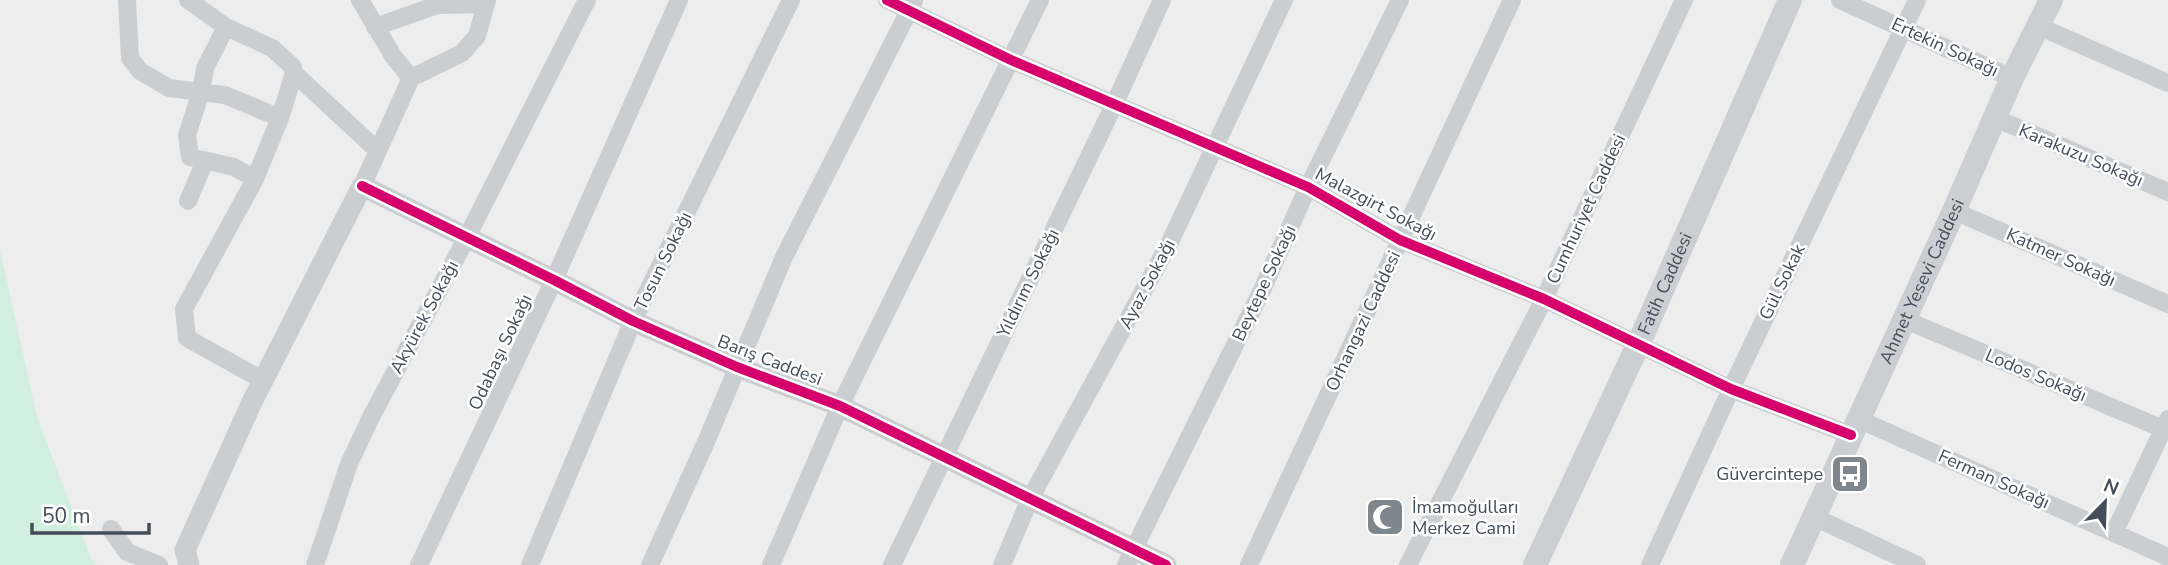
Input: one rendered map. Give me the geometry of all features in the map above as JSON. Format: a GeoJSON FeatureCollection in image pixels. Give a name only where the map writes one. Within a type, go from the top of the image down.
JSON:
{"type":"FeatureCollection","features":[{"type":"Feature","properties":{"kind":"main road","name":"Fatih Caddesi"},"geometry":{"type":"LineString","coordinates":[[1535,565],[1638,345],[1790,0]]}},
{"type":"Feature","properties":{"kind":"main road","name":"Ahmet Yesevi Caddesi"},"geometry":{"type":"LineString","coordinates":[[1792,565],[2012,78],[2051,0]]}},
{"type":"Feature","properties":{"kind":"street"},"geometry":{"type":"LineString","coordinates":[[127,0],[130,58],[140,71],[169,88],[225,94],[280,118]]}},
{"type":"Feature","properties":{"kind":"street"},"geometry":{"type":"LineString","coordinates":[[188,0],[226,27],[272,48],[293,66],[294,73],[280,118],[255,179],[184,309],[187,338],[264,381]]}},
{"type":"Feature","properties":{"kind":"street"},"geometry":{"type":"LineString","coordinates":[[360,0],[393,56],[411,78]]}},
{"type":"Feature","properties":{"kind":"street","name":"Akyürek Sokağı"},"geometry":{"type":"LineString","coordinates":[[315,565],[349,464],[365,430],[587,0]]}},
{"type":"Feature","properties":{"kind":"street","name":"Odabaşı Sokağı"},"geometry":{"type":"LineString","coordinates":[[419,565],[554,280],[679,0]]}},
{"type":"Feature","properties":{"kind":"street","name":"Tosun Sokağı"},"geometry":{"type":"LineString","coordinates":[[530,565],[633,321],[791,0]]}},
{"type":"Feature","properties":{"kind":"street","name":"Malazgirt Sokağı"},"geometry":{"type":"LineString","coordinates":[[887,0],[912,5],[1011,60],[1308,187],[1400,240],[1544,299],[1731,389],[1854,427]]}},
{"type":"Feature","properties":{"kind":"street"},"geometry":{"type":"LineString","coordinates":[[771,565],[841,406],[1040,0]]}},
{"type":"Feature","properties":{"kind":"street","name":"Yıldırım Sokağı"},"geometry":{"type":"LineString","coordinates":[[892,565],[1162,0]]}},
{"type":"Feature","properties":{"kind":"street","name":"Ayaz Sokağı"},"geometry":{"type":"LineString","coordinates":[[1002,565],[1030,499],[1169,244],[1284,0]]}},
{"type":"Feature","properties":{"kind":"street","name":"Beytepe Sokağı"},"geometry":{"type":"LineString","coordinates":[[1129,557],[1266,282],[1308,187],[1400,0]]}},
{"type":"Feature","properties":{"kind":"street","name":"Orhangazi Caddesi"},"geometry":{"type":"LineString","coordinates":[[1249,565],[1512,0]]}},
{"type":"Feature","properties":{"kind":"street","name":"Cumhuriyet Caddesi"},"geometry":{"type":"LineString","coordinates":[[1408,565],[1544,299],[1684,0]]}},
{"type":"Feature","properties":{"kind":"street","name":"Ertekin Sokağı"},"geometry":{"type":"LineString","coordinates":[[1840,0],[2012,78]]}},
{"type":"Feature","properties":{"kind":"street","name":"Gül Sokak"},"geometry":{"type":"LineString","coordinates":[[1650,565],[1917,0]]}},
{"type":"Feature","properties":{"kind":"street"},"geometry":{"type":"LineString","coordinates":[[189,565],[185,550],[252,402],[362,186],[411,78],[463,54],[477,36],[486,2],[437,5],[375,27]]}},
{"type":"Feature","properties":{"kind":"street"},"geometry":{"type":"LineString","coordinates":[[650,565],[784,257],[912,5]]}},
{"type":"Feature","properties":{"kind":"street"},"geometry":{"type":"LineString","coordinates":[[2038,26],[2168,83]]}},
{"type":"Feature","properties":{"kind":"street"},"geometry":{"type":"LineString","coordinates":[[226,27],[205,68],[201,92],[187,135],[190,157],[234,167],[255,179]]}},
{"type":"Feature","properties":{"kind":"street"},"geometry":{"type":"LineString","coordinates":[[294,73],[378,150]]}},
{"type":"Feature","properties":{"kind":"street","name":"Karakuzu Sokağı"},"geometry":{"type":"LineString","coordinates":[[1995,118],[2168,192]]}},
{"type":"Feature","properties":{"kind":"street"},"geometry":{"type":"LineString","coordinates":[[188,201],[205,161]]}},
{"type":"Feature","properties":{"kind":"street","name":"Barış Caddesi"},"geometry":{"type":"LineString","coordinates":[[362,186],[633,321],[737,368],[841,406],[1030,499],[1129,557],[1166,565]]}},
{"type":"Feature","properties":{"kind":"street","name":"Katmer Sokağı"},"geometry":{"type":"LineString","coordinates":[[1954,211],[2168,304]]}},
{"type":"Feature","properties":{"kind":"street","name":"Lodos Sokağı"},"geometry":{"type":"LineString","coordinates":[[1903,319],[2167,427]]}},
{"type":"Feature","properties":{"kind":"street","name":"Ferman Sokağı"},"geometry":{"type":"LineString","coordinates":[[1854,427],[2168,557]]}},
{"type":"Feature","properties":{"kind":"street"},"geometry":{"type":"LineString","coordinates":[[2114,533],[2167,427]]}},
{"type":"Feature","properties":{"kind":"street"},"geometry":{"type":"LineString","coordinates":[[1814,517],[1917,565]]}},
{"type":"Feature","properties":{"kind":"street"},"geometry":{"type":"LineString","coordinates":[[111,529],[127,552],[159,565]]}},
{"type":"Feature","properties":{"kind":"green space"},"geometry":{"type":"Polygon","coordinates":[[[0,250],[37,417],[91,559],[97,565],[0,565],[0,250]]]}},
{"type":"Feature","properties":{"kind":"cycle path"},"geometry":{"type":"LineString","coordinates":[[887,0],[1011,60],[1308,187],[1400,240],[1544,299],[1731,389],[1851,435]]}},
{"type":"Feature","properties":{"kind":"cycle path"},"geometry":{"type":"LineString","coordinates":[[362,186],[633,321],[737,367],[840,406],[1166,565]]}},
{"type":"Feature","properties":{"kind":"place","name":"Güvercintepe"},"geometry":{"type":"Point","coordinates":[1850,474]}},
{"type":"Feature","properties":{"kind":"place","name":"İmamoğulları Merkez Cami"},"geometry":{"type":"Point","coordinates":[1385,517]}}]}
